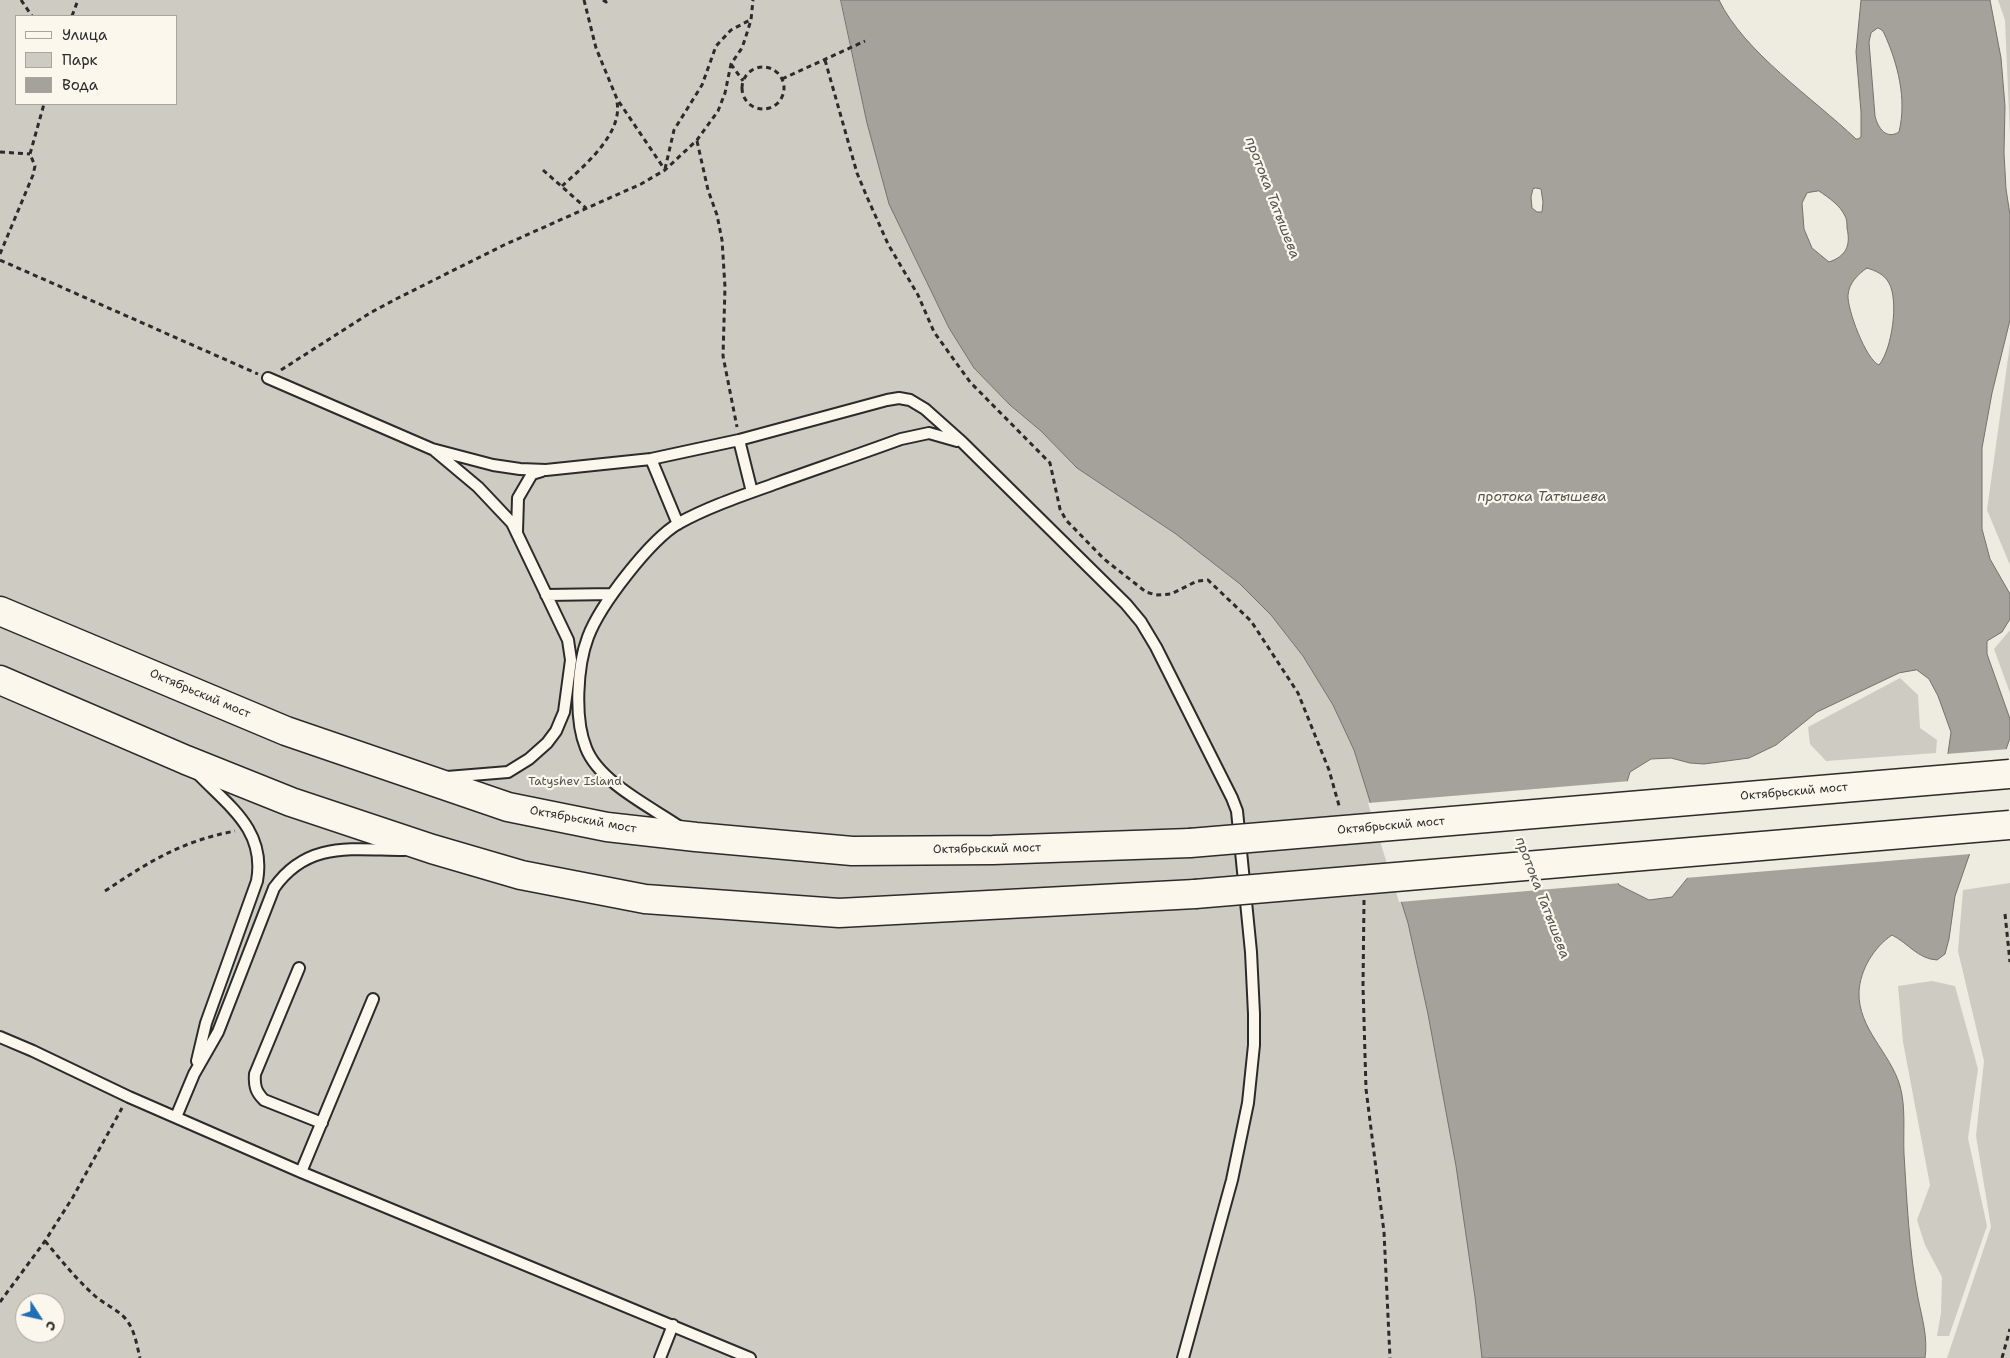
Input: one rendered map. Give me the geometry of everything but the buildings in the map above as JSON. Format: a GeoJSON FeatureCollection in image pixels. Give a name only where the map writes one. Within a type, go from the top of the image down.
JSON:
{"type":"FeatureCollection","features":[{"type":"Feature","properties":{"kind":"main road","name":"Октябрьский мост"},"geometry":{"type":"LineString","coordinates":[[0,611],[286,731],[508,807],[607,827],[852,851],[993,850],[1190,844],[2010,774]]}},
{"type":"Feature","properties":{"kind":"main road"},"geometry":{"type":"LineString","coordinates":[[0,680],[186,760],[291,802],[432,849],[522,875],[645,900],[839,913],[1195,894],[2010,825]]}},
{"type":"Feature","properties":{"kind":"lane"},"geometry":{"type":"LineString","coordinates":[[268,378],[432,449],[492,466],[546,470],[651,459],[739,440],[899,398],[910,400],[920,405],[962,442],[1120,598],[1141,622],[1156,647],[1237,811],[1251,952],[1254,1014],[1252,1073],[1248,1103],[1232,1180],[1183,1358]]}},
{"type":"Feature","properties":{"kind":"lane"},"geometry":{"type":"LineString","coordinates":[[696,837],[607,777],[586,749],[579,723],[578,700],[582,662],[588,637],[612,594],[658,540],[678,524],[712,508],[902,439],[921,434],[938,435],[962,442]]}},
{"type":"Feature","properties":{"kind":"lane"},"geometry":{"type":"LineString","coordinates":[[739,440],[752,492]]}},
{"type":"Feature","properties":{"kind":"lane"},"geometry":{"type":"LineString","coordinates":[[422,778],[508,772],[536,753],[556,731],[565,707],[570,668],[568,640],[517,532],[508,519],[478,487],[432,449]]}},
{"type":"Feature","properties":{"kind":"lane"},"geometry":{"type":"LineString","coordinates":[[651,459],[678,524]]}},
{"type":"Feature","properties":{"kind":"lane"},"geometry":{"type":"LineString","coordinates":[[517,532],[518,498],[532,474],[546,470]]}},
{"type":"Feature","properties":{"kind":"lane"},"geometry":{"type":"LineString","coordinates":[[546,595],[612,594]]}},
{"type":"Feature","properties":{"kind":"lane"},"geometry":{"type":"LineString","coordinates":[[186,760],[240,817],[257,845],[259,861],[257,881],[206,1023],[194,1074]]}},
{"type":"Feature","properties":{"kind":"lane"},"geometry":{"type":"LineString","coordinates":[[176,1117],[194,1074],[218,1032],[274,888],[288,870],[305,859],[328,850],[432,849]]}},
{"type":"Feature","properties":{"kind":"lane"},"geometry":{"type":"LineString","coordinates":[[299,968],[255,1074],[254,1084],[257,1093],[264,1100],[322,1123]]}},
{"type":"Feature","properties":{"kind":"lane"},"geometry":{"type":"LineString","coordinates":[[301,1172],[373,999]]}},
{"type":"Feature","properties":{"kind":"lane"},"geometry":{"type":"LineString","coordinates":[[0,1037],[129,1097],[301,1172],[750,1358]]}},
{"type":"Feature","properties":{"kind":"lane"},"geometry":{"type":"LineString","coordinates":[[660,1358],[673,1325]]}},
{"type":"Feature","properties":{"kind":"path"},"geometry":{"type":"LineString","coordinates":[[21,0],[31,15]]}},
{"type":"Feature","properties":{"kind":"path"},"geometry":{"type":"LineString","coordinates":[[72,15],[78,0]]}},
{"type":"Feature","properties":{"kind":"path"},"geometry":{"type":"LineString","coordinates":[[584,0],[596,48],[617,99],[665,170]]}},
{"type":"Feature","properties":{"kind":"path"},"geometry":{"type":"LineString","coordinates":[[603,0],[606,2],[611,0]]}},
{"type":"Feature","properties":{"kind":"path"},"geometry":{"type":"LineString","coordinates":[[0,260],[268,378],[379,308],[504,245],[642,184],[665,170],[697,140],[718,111],[725,93],[731,64],[745,42],[751,20],[752,0]]}},
{"type":"Feature","properties":{"kind":"path"},"geometry":{"type":"LineString","coordinates":[[665,170],[674,130],[702,85],[716,46],[731,30],[751,20]]}},
{"type":"Feature","properties":{"kind":"path"},"geometry":{"type":"LineString","coordinates":[[782,80],[865,41]]}},
{"type":"Feature","properties":{"kind":"path"},"geometry":{"type":"LineString","coordinates":[[731,64],[744,81]]}},
{"type":"Feature","properties":{"kind":"path"},"geometry":{"type":"LineString","coordinates":[[770,68],[782,80],[784,87],[782,95],[778,102],[771,107],[763,109],[755,107],[744,96],[742,89],[744,81],[754,69],[770,68]]}},
{"type":"Feature","properties":{"kind":"path"},"geometry":{"type":"LineString","coordinates":[[562,186],[597,153],[610,132],[619,112],[617,99]]}},
{"type":"Feature","properties":{"kind":"path"},"geometry":{"type":"LineString","coordinates":[[0,254],[33,175],[35,166],[30,154],[44,105]]}},
{"type":"Feature","properties":{"kind":"path"},"geometry":{"type":"LineString","coordinates":[[697,140],[722,240],[725,278],[723,356],[739,440]]}},
{"type":"Feature","properties":{"kind":"path"},"geometry":{"type":"LineString","coordinates":[[0,152],[30,154]]}},
{"type":"Feature","properties":{"kind":"path"},"geometry":{"type":"LineString","coordinates":[[543,170],[586,208]]}},
{"type":"Feature","properties":{"kind":"path"},"geometry":{"type":"LineString","coordinates":[[105,891],[143,866],[177,847],[211,836],[241,830]]}},
{"type":"Feature","properties":{"kind":"path"},"geometry":{"type":"LineString","coordinates":[[2005,914],[2010,962]]}},
{"type":"Feature","properties":{"kind":"path"},"geometry":{"type":"LineString","coordinates":[[0,1302],[45,1242],[129,1097]]}},
{"type":"Feature","properties":{"kind":"path"},"geometry":{"type":"LineString","coordinates":[[45,1242],[89,1290],[127,1319],[132,1328],[140,1358]]}},
{"type":"Feature","properties":{"kind":"path"},"geometry":{"type":"LineString","coordinates":[[2002,1358],[2010,1329]]}},
{"type":"Feature","properties":{"kind":"green space","name":"Tatyshev Island"},"geometry":{"type":"Polygon","coordinates":[[[0,0],[841,0],[867,123],[889,204],[949,328],[974,368],[1077,468],[1176,534],[1240,584],[1271,615],[1303,656],[1333,705],[1354,750],[1408,923],[1428,1014],[1456,1166],[1482,1358],[0,1358],[0,0]]]}},
{"type":"Feature","properties":{"kind":"green space"},"geometry":{"type":"Polygon","coordinates":[[[1998,0],[2010,0],[2010,136],[2005,20],[1998,0]]]}},
{"type":"Feature","properties":{"kind":"green space"},"geometry":{"type":"Polygon","coordinates":[[[2010,344],[2010,565],[1987,510],[2010,344]]]}},
{"type":"Feature","properties":{"kind":"green space"},"geometry":{"type":"Polygon","coordinates":[[[2010,630],[2010,693],[1994,649],[2010,630]]]}},
{"type":"Feature","properties":{"kind":"green space"},"geometry":{"type":"Polygon","coordinates":[[[1900,678],[1918,695],[1920,728],[1937,740],[1936,753],[1826,761],[1810,744],[1808,727],[1900,678]]]}},
{"type":"Feature","properties":{"kind":"green space"},"geometry":{"type":"Polygon","coordinates":[[[2010,883],[2010,1358],[1947,1358],[1991,1227],[1976,1136],[1984,1061],[1958,951],[1963,890],[2010,883]]]}},
{"type":"Feature","properties":{"kind":"green space"},"geometry":{"type":"Polygon","coordinates":[[[1932,981],[1955,986],[1978,1069],[1968,1138],[1987,1226],[1949,1336],[1937,1336],[1941,1313],[1942,1277],[1925,1245],[1917,1220],[1930,1185],[1903,1042],[1898,986],[1932,981]]]}},
{"type":"Feature","properties":{"kind":"water","name":"протока Татышева"},"geometry":{"type":"Polygon","coordinates":[[[841,0],[1719,0],[1730,19],[1762,56],[1858,139],[1861,137],[1861,112],[1856,52],[1861,0],[1990,0],[2001,58],[2005,106],[2004,153],[2010,215],[2010,320],[1992,393],[1982,448],[1982,529],[1990,559],[2010,594],[2010,619],[2002,632],[1987,641],[1987,654],[2010,719],[2010,738],[1955,896],[1945,954],[1937,960],[1924,957],[1892,935],[1879,946],[1869,960],[1862,976],[1859,992],[1864,1018],[1895,1074],[1902,1094],[1904,1154],[1912,1262],[1925,1335],[1925,1358],[1482,1358],[1456,1166],[1428,1014],[1408,923],[1354,750],[1333,705],[1303,656],[1271,615],[1240,584],[1176,534],[1077,468],[974,368],[949,328],[889,204],[867,123],[841,0]],[[1878,28],[1871,33],[1869,42],[1875,116],[1883,132],[1890,135],[1899,132],[1902,107],[1900,82],[1884,33],[1878,28]],[[1533,189],[1531,197],[1532,208],[1537,212],[1542,212],[1541,189],[1533,189]],[[1819,191],[1807,193],[1802,203],[1804,229],[1812,248],[1829,262],[1835,260],[1840,257],[1848,245],[1846,219],[1837,205],[1819,191]],[[1867,268],[1860,273],[1850,287],[1849,302],[1854,322],[1863,344],[1874,361],[1879,365],[1884,358],[1891,337],[1894,313],[1892,291],[1885,277],[1880,273],[1867,268]],[[1917,670],[1899,673],[1817,712],[1776,745],[1749,758],[1704,764],[1690,763],[1671,758],[1651,759],[1630,772],[1607,848],[1619,885],[1649,900],[1672,897],[1699,864],[1911,836],[1942,796],[1951,732],[1938,696],[1929,679],[1917,670]]]}},
{"type":"Feature","properties":{"kind":"pier"},"geometry":{"type":"Polygon","coordinates":[[[2009,749],[1971,854],[1685,878],[1697,862],[1910,834],[1940,795],[1946,754],[2009,749]]]}},
{"type":"Feature","properties":{"kind":"pier"},"geometry":{"type":"Polygon","coordinates":[[[1630,781],[1610,848],[1621,883],[1399,902],[1368,803],[1630,781]]]}}]}
